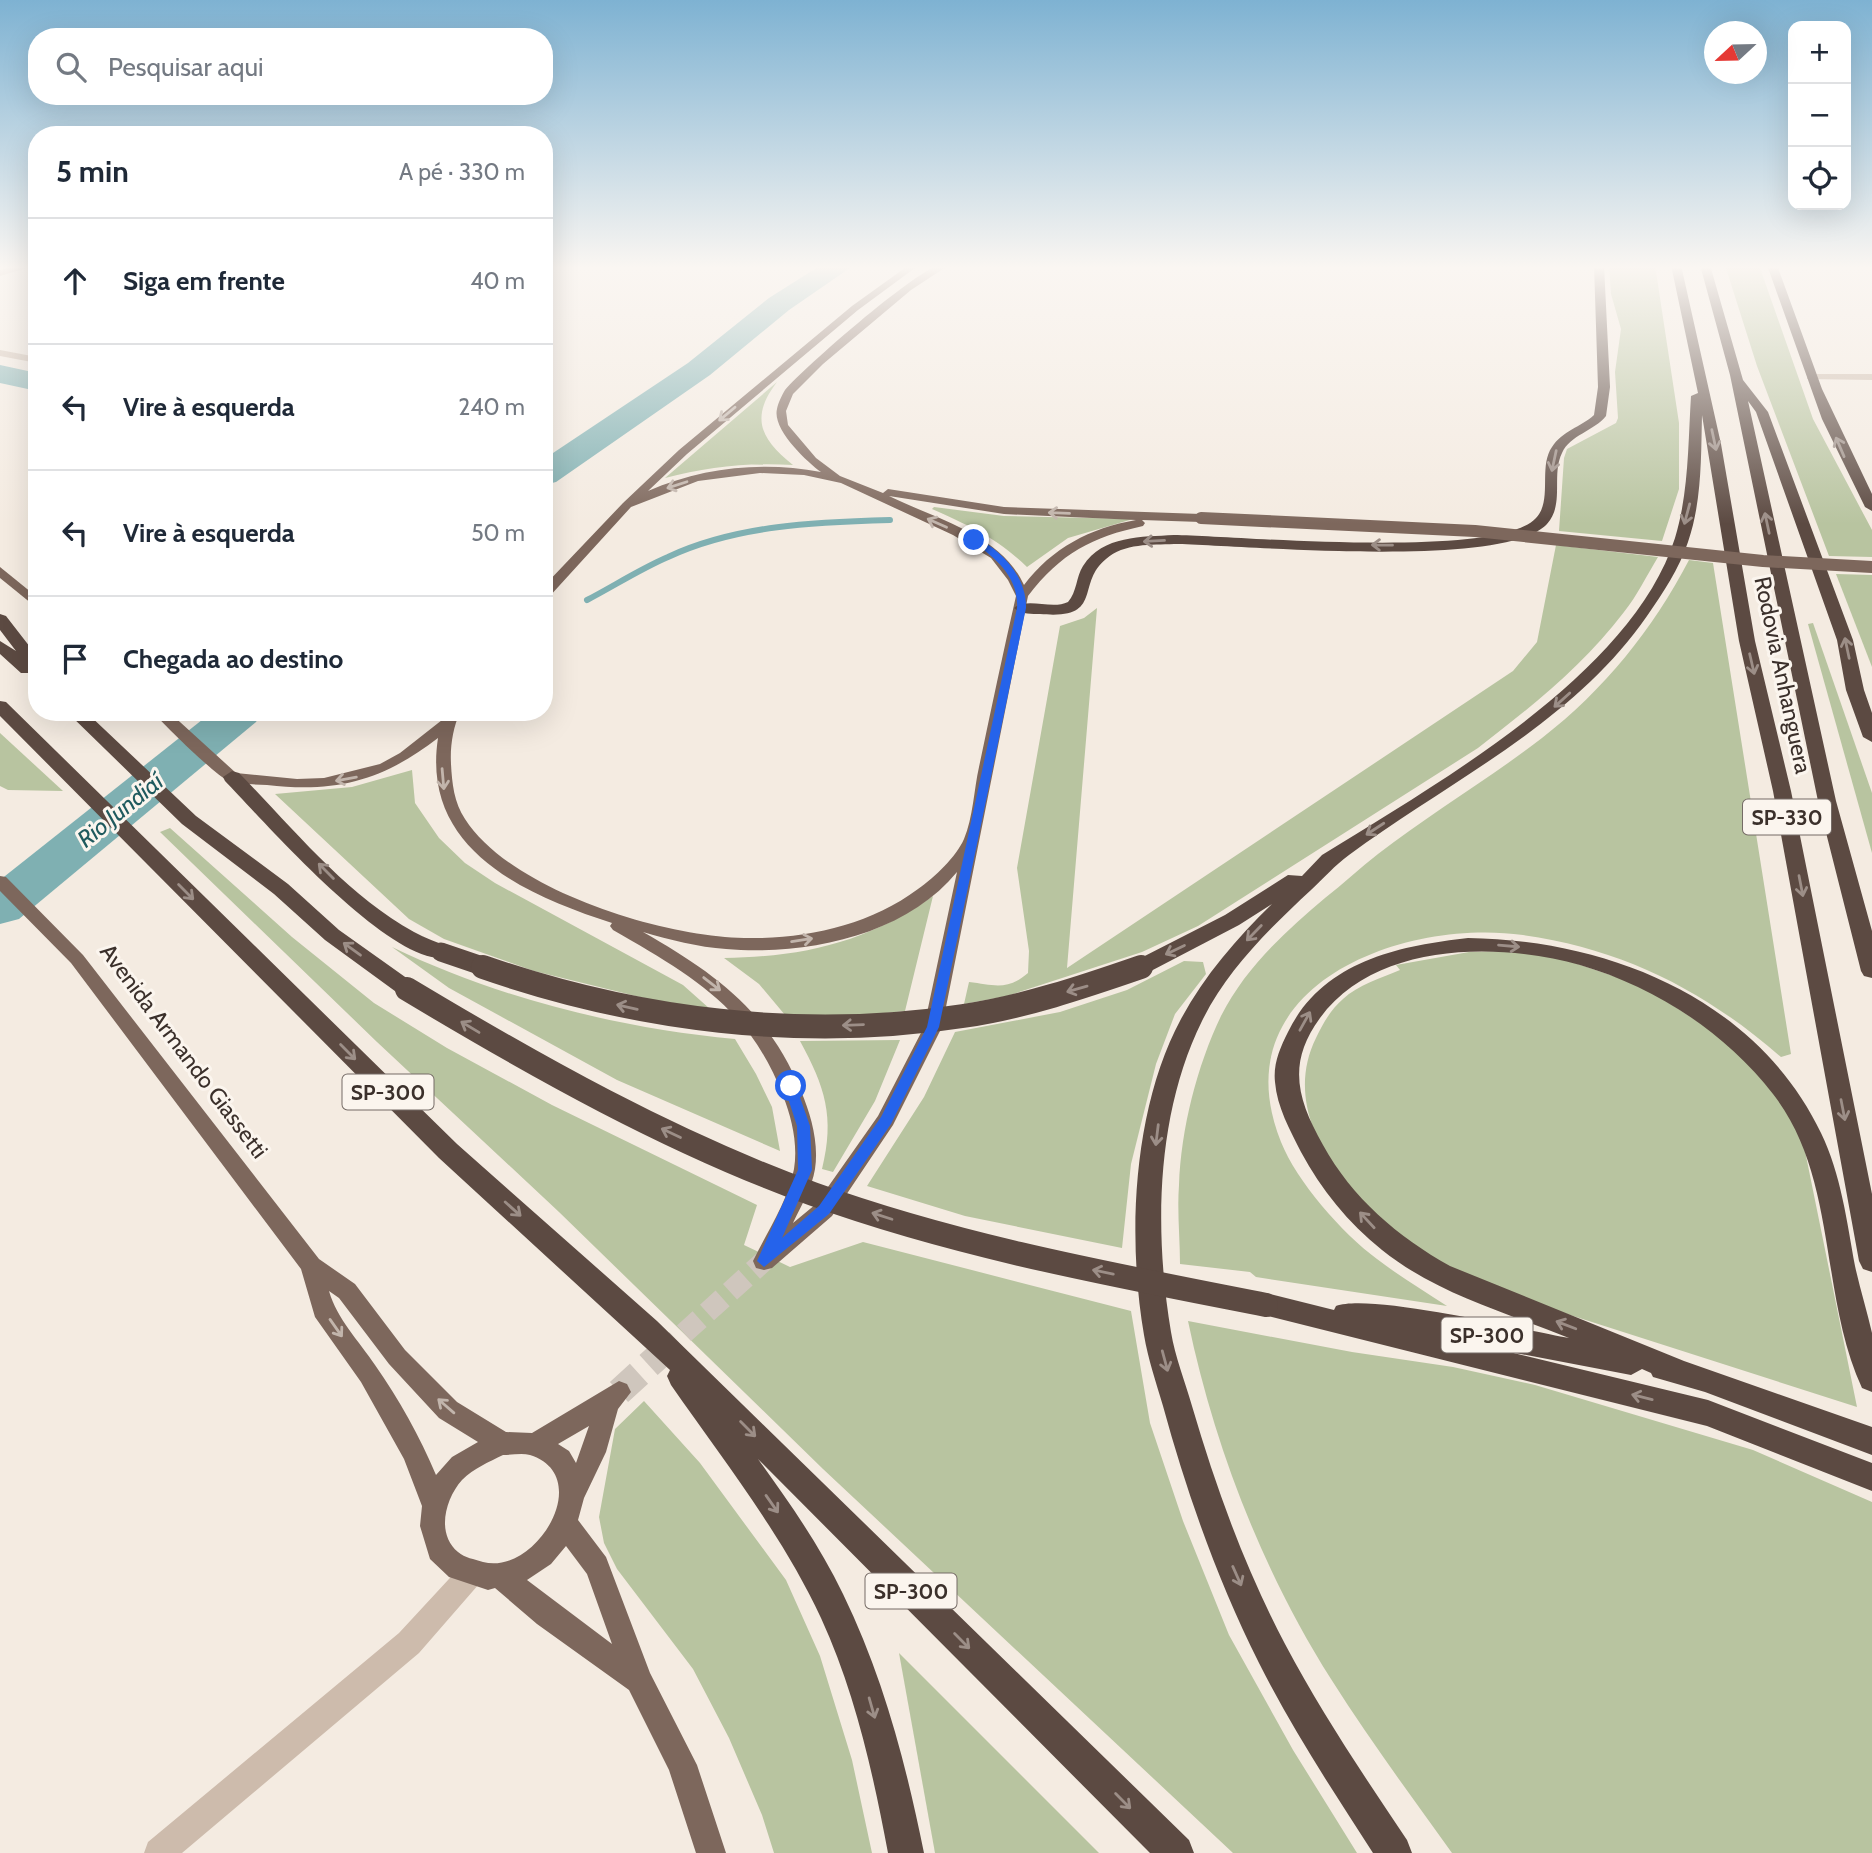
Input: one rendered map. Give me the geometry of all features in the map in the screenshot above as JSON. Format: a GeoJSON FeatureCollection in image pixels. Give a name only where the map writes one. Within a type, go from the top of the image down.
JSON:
{"type":"FeatureCollection","features":[{"type":"Feature","properties":{"kind":"highway"},"geometry":{"type":"LineString","coordinates":[[1022,602],[1060,609],[1073,606],[1081,598],[1090,565],[1100,554],[1113,547],[1134,542],[1227,540],[1466,545],[1520,536],[1541,522],[1549,509],[1552,460],[1558,446],[1600,416],[1604,387],[1603,351]]}},
{"type":"Feature","properties":{"kind":"highway","name":"Rodovia Anhanguera"},"geometry":{"type":"LineString","coordinates":[[1694,351],[1715,444],[1747,641],[1783,791],[1872,1261]]}},
{"type":"Feature","properties":{"kind":"highway","name":"Rodovia Anhanguera"},"geometry":{"type":"LineString","coordinates":[[1729,351],[1826,801],[1872,971]]}},
{"type":"Feature","properties":{"kind":"highway"},"geometry":{"type":"LineString","coordinates":[[1801,351],[1846,462],[1872,508]]}},
{"type":"Feature","properties":{"kind":"highway"},"geometry":{"type":"LineString","coordinates":[[232,777],[337,882],[372,913],[406,936],[510,977],[647,1011],[727,1023],[805,1026],[887,1024],[961,1016],[1084,987],[1141,967],[1232,920],[1339,853],[1510,741],[1553,709],[1617,646],[1674,558],[1684,526],[1690,504],[1698,373]]}},
{"type":"Feature","properties":{"kind":"highway"},"geometry":{"type":"LineString","coordinates":[[1736,375],[1762,412],[1794,495],[1845,640],[1855,690],[1872,737]]}},
{"type":"Feature","properties":{"kind":"highway"},"geometry":{"type":"LineString","coordinates":[[0,619],[28,656]]}},
{"type":"Feature","properties":{"kind":"highway"},"geometry":{"type":"LineString","coordinates":[[0,646],[28,670]]}},
{"type":"Feature","properties":{"kind":"highway","name":"SP-300"},"geometry":{"type":"LineString","coordinates":[[0,706],[447,1151],[647,1329],[1176,1853]]}},
{"type":"Feature","properties":{"kind":"highway","name":"SP-300"},"geometry":{"type":"LineString","coordinates":[[86,721],[189,820],[281,888],[332,935],[407,989],[485,1037],[658,1127],[754,1171],[803,1190],[964,1241],[1266,1305],[1393,1318],[1675,1370],[1872,1441]]}},
{"type":"Feature","properties":{"kind":"highway"},"geometry":{"type":"LineString","coordinates":[[1339,853],[1250,936],[1218,978],[1191,1021],[1159,1118],[1151,1185],[1150,1239],[1156,1326],[1185,1434],[1217,1531],[1270,1651],[1327,1751],[1394,1853]]}},
{"type":"Feature","properties":{"kind":"highway"},"geometry":{"type":"LineString","coordinates":[[1675,1370],[1483,1294],[1423,1265],[1377,1231],[1341,1191],[1321,1163],[1294,1111],[1286,1073],[1294,1042],[1310,1011],[1336,986],[1372,965],[1414,952],[1461,945],[1529,948],[1580,957],[1641,978],[1688,1003],[1738,1041],[1784,1089],[1813,1137],[1828,1190],[1849,1299],[1872,1379]]}},
{"type":"Feature","properties":{"kind":"highway"},"geometry":{"type":"LineString","coordinates":[[1266,1305],[1708,1413],[1872,1477]]}},
{"type":"Feature","properties":{"kind":"highway"},"geometry":{"type":"LineString","coordinates":[[647,1329],[779,1514],[830,1603],[865,1684],[894,1788],[906,1853]]}},
{"type":"Feature","properties":{"kind":"main road"},"geometry":{"type":"LineString","coordinates":[[553,584],[627,505],[683,452],[803,351]]}},
{"type":"Feature","properties":{"kind":"main road"},"geometry":{"type":"LineString","coordinates":[[833,351],[788,393],[781,411],[783,425],[812,460],[846,481],[974,540],[991,551],[1015,576],[1022,602]]}},
{"type":"Feature","properties":{"kind":"main road"},"geometry":{"type":"LineString","coordinates":[[627,505],[676,484],[733,472],[783,471],[846,481],[934,503],[976,509],[1475,531],[1751,560],[1872,567]]}},
{"type":"Feature","properties":{"kind":"main road"},"geometry":{"type":"LineString","coordinates":[[591,911],[687,965],[735,1002],[769,1042],[791,1086],[804,1126],[805,1170],[764,1261],[824,1210],[886,1120],[933,1027],[1022,602],[1035,577],[1056,557],[1090,537],[1133,524],[1200,518]]}},
{"type":"Feature","properties":{"kind":"main road"},"geometry":{"type":"LineString","coordinates":[[0,571],[28,596]]}},
{"type":"Feature","properties":{"kind":"main road"},"geometry":{"type":"LineString","coordinates":[[170,721],[232,777],[297,784],[324,783],[358,776],[405,756],[446,721]]}},
{"type":"Feature","properties":{"kind":"main road"},"geometry":{"type":"LineString","coordinates":[[449,721],[442,762],[444,790],[455,817],[475,842],[500,866],[527,884],[591,911],[669,934],[742,944],[793,942],[834,935],[872,923],[905,905],[943,878],[970,842]]}},
{"type":"Feature","properties":{"kind":"main road","name":"Avenida Armando Giassetti"},"geometry":{"type":"LineString","coordinates":[[0,881],[77,959],[311,1266],[347,1291],[397,1357],[448,1410],[503,1444]]}},
{"type":"Feature","properties":{"kind":"main road","name":"Avenida Armando Giassetti"},"geometry":{"type":"LineString","coordinates":[[311,1266],[323,1310],[369,1375],[414,1453],[434,1503]]}},
{"type":"Feature","properties":{"kind":"main road"},"geometry":{"type":"LineString","coordinates":[[534,1444],[613,1397],[594,1452],[574,1492],[566,1525],[551,1548],[528,1566],[501,1576],[470,1575],[446,1562],[432,1539],[434,1503],[450,1476],[474,1455],[503,1444],[534,1444],[554,1454],[568,1470],[574,1492]]}},
{"type":"Feature","properties":{"kind":"main road"},"geometry":{"type":"LineString","coordinates":[[566,1525],[597,1566],[639,1680],[682,1766],[711,1853]]}},
{"type":"Feature","properties":{"kind":"main road"},"geometry":{"type":"LineString","coordinates":[[501,1576],[547,1614],[639,1680]]}},
{"type":"Feature","properties":{"kind":"street"},"geometry":{"type":"LineString","coordinates":[[0,353],[28,358]]}},
{"type":"Feature","properties":{"kind":"street"},"geometry":{"type":"LineString","coordinates":[[1810,377],[1872,377]]}},
{"type":"Feature","properties":{"kind":"street"},"geometry":{"type":"LineString","coordinates":[[1855,690],[1872,719]]}},
{"type":"Feature","properties":{"kind":"street"},"geometry":{"type":"LineString","coordinates":[[159,1853],[409,1643],[470,1575]]}},
{"type":"Feature","properties":{"kind":"green space"},"geometry":{"type":"Polygon","coordinates":[[[1618,351],[1668,351],[1679,423],[1679,489],[1662,541],[1559,531],[1564,458],[1567,449],[1616,423],[1615,372],[1618,351]]]}},
{"type":"Feature","properties":{"kind":"green space"},"geometry":{"type":"Polygon","coordinates":[[[1752,351],[1789,351],[1813,419],[1872,530],[1872,557],[1829,556],[1752,351]]]}},
{"type":"Feature","properties":{"kind":"green space"},"geometry":{"type":"Polygon","coordinates":[[[777,382],[763,406],[762,427],[773,446],[793,465],[728,466],[665,478],[777,382]]]}},
{"type":"Feature","properties":{"kind":"green space"},"geometry":{"type":"Polygon","coordinates":[[[934,507],[1004,516],[1133,519],[1068,538],[1027,567],[994,540],[932,509],[934,507]]]}},
{"type":"Feature","properties":{"kind":"green space"},"geometry":{"type":"Polygon","coordinates":[[[1556,545],[1658,557],[1629,606],[1608,632],[1574,668],[1478,748],[1198,926],[1142,952],[1007,996],[964,1004],[969,982],[1007,985],[1028,973],[1029,951],[1017,868],[1060,626],[1084,618],[1097,608],[1067,968],[1513,671],[1537,642],[1556,545]]]}},
{"type":"Feature","properties":{"kind":"green space"},"geometry":{"type":"Polygon","coordinates":[[[1689,560],[1713,563],[1791,1054],[1781,1057],[1723,1012],[1661,977],[1629,962],[1560,942],[1523,935],[1475,933],[1425,938],[1376,952],[1333,974],[1298,1004],[1275,1042],[1269,1088],[1281,1142],[1298,1174],[1322,1206],[1363,1248],[1447,1306],[1256,1277],[1250,1272],[1180,1264],[1178,1195],[1187,1120],[1212,1035],[1242,982],[1281,938],[1371,859],[1522,753],[1586,700],[1643,634],[1689,560]]]}},
{"type":"Feature","properties":{"kind":"green space"},"geometry":{"type":"Polygon","coordinates":[[[1836,574],[1872,575],[1872,667],[1836,574]]]}},
{"type":"Feature","properties":{"kind":"green space"},"geometry":{"type":"Polygon","coordinates":[[[1813,623],[1872,793],[1872,853],[1808,624],[1813,623]]]}},
{"type":"Feature","properties":{"kind":"green space"},"geometry":{"type":"Polygon","coordinates":[[[0,733],[63,791],[8,790],[0,786],[0,733]]]}},
{"type":"Feature","properties":{"kind":"green space"},"geometry":{"type":"Polygon","coordinates":[[[412,770],[415,803],[439,838],[465,863],[495,883],[683,985],[710,1009],[648,999],[534,971],[444,939],[409,919],[275,794],[352,787],[412,770]]]}},
{"type":"Feature","properties":{"kind":"green space"},"geometry":{"type":"Polygon","coordinates":[[[170,828],[292,937],[374,1003],[447,1048],[552,1105],[757,1205],[744,1245],[790,1267],[863,1242],[1131,1311],[1150,1423],[1183,1521],[1229,1635],[1293,1750],[1357,1853],[1233,1853],[823,1469],[559,1212],[377,1042],[160,832],[170,828]]]}},
{"type":"Feature","properties":{"kind":"green space"},"geometry":{"type":"Polygon","coordinates":[[[933,896],[905,1011],[866,1015],[785,1015],[759,984],[724,958],[781,954],[834,944],[884,925],[933,896]]]}},
{"type":"Feature","properties":{"kind":"green space"},"geometry":{"type":"Polygon","coordinates":[[[392,947],[474,981],[559,1008],[647,1027],[735,1039],[772,1107],[780,1151],[617,1080],[449,988],[392,947]]]}},
{"type":"Feature","properties":{"kind":"green space"},"geometry":{"type":"Polygon","coordinates":[[[1512,951],[1557,957],[1643,986],[1726,1040],[1789,1110],[1804,1146],[1857,1407],[1495,1291],[1444,1266],[1408,1244],[1376,1216],[1337,1172],[1311,1121],[1305,1094],[1307,1066],[1316,1038],[1335,1007],[1370,982],[1400,970],[1396,965],[1469,952],[1512,951]]]}},
{"type":"Feature","properties":{"kind":"green space"},"geometry":{"type":"Polygon","coordinates":[[[1184,961],[1203,962],[1206,974],[1175,1014],[1156,1064],[1131,1164],[1122,1248],[965,1216],[867,1186],[924,1097],[955,1032],[1060,1012],[1127,990],[1184,961]]]}},
{"type":"Feature","properties":{"kind":"green space"},"geometry":{"type":"Polygon","coordinates":[[[900,1040],[875,1101],[833,1172],[822,1169],[828,1134],[825,1103],[816,1073],[800,1041],[900,1040]]]}},
{"type":"Feature","properties":{"kind":"green space"},"geometry":{"type":"Polygon","coordinates":[[[1188,1321],[1352,1352],[1453,1367],[1535,1385],[1753,1450],[1872,1502],[1872,1853],[1452,1853],[1345,1701],[1284,1596],[1244,1507],[1227,1461],[1212,1415],[1188,1321]]]}},
{"type":"Feature","properties":{"kind":"green space"},"geometry":{"type":"Polygon","coordinates":[[[644,1401],[700,1463],[786,1580],[820,1656],[852,1760],[872,1853],[774,1853],[762,1815],[729,1738],[693,1669],[617,1569],[604,1543],[599,1517],[615,1429],[644,1401]]]}},
{"type":"Feature","properties":{"kind":"green space"},"geometry":{"type":"Polygon","coordinates":[[[899,1653],[1099,1853],[935,1853],[899,1653]]]}},
{"type":"Feature","properties":{"kind":"waterway","name":"Rio Jundiaí"},"geometry":{"type":"LineString","coordinates":[[553,469],[721,351]]}},
{"type":"Feature","properties":{"kind":"waterway"},"geometry":{"type":"LineString","coordinates":[[0,374],[28,380]]}},
{"type":"Feature","properties":{"kind":"waterway"},"geometry":{"type":"LineString","coordinates":[[587,600],[658,562],[694,546],[721,538],[777,527],[890,520]]}},
{"type":"Feature","properties":{"kind":"waterway","name":"Rio Jundiaí"},"geometry":{"type":"LineString","coordinates":[[0,907],[229,721]]}},
{"type":"Feature","properties":{"kind":"tunnel"},"geometry":{"type":"LineString","coordinates":[[661,1354],[764,1261]]}},
{"type":"Feature","properties":{"kind":"tunnel"},"geometry":{"type":"LineString","coordinates":[[619,1392],[663,1352]]}},
{"type":"Feature","properties":{"kind":"route"},"geometry":{"type":"LineString","coordinates":[[791,1086],[804,1126],[805,1170],[764,1261],[824,1210],[886,1120],[933,1027],[1021,608],[1022,596],[1015,576],[991,551],[974,540]]}}]}
